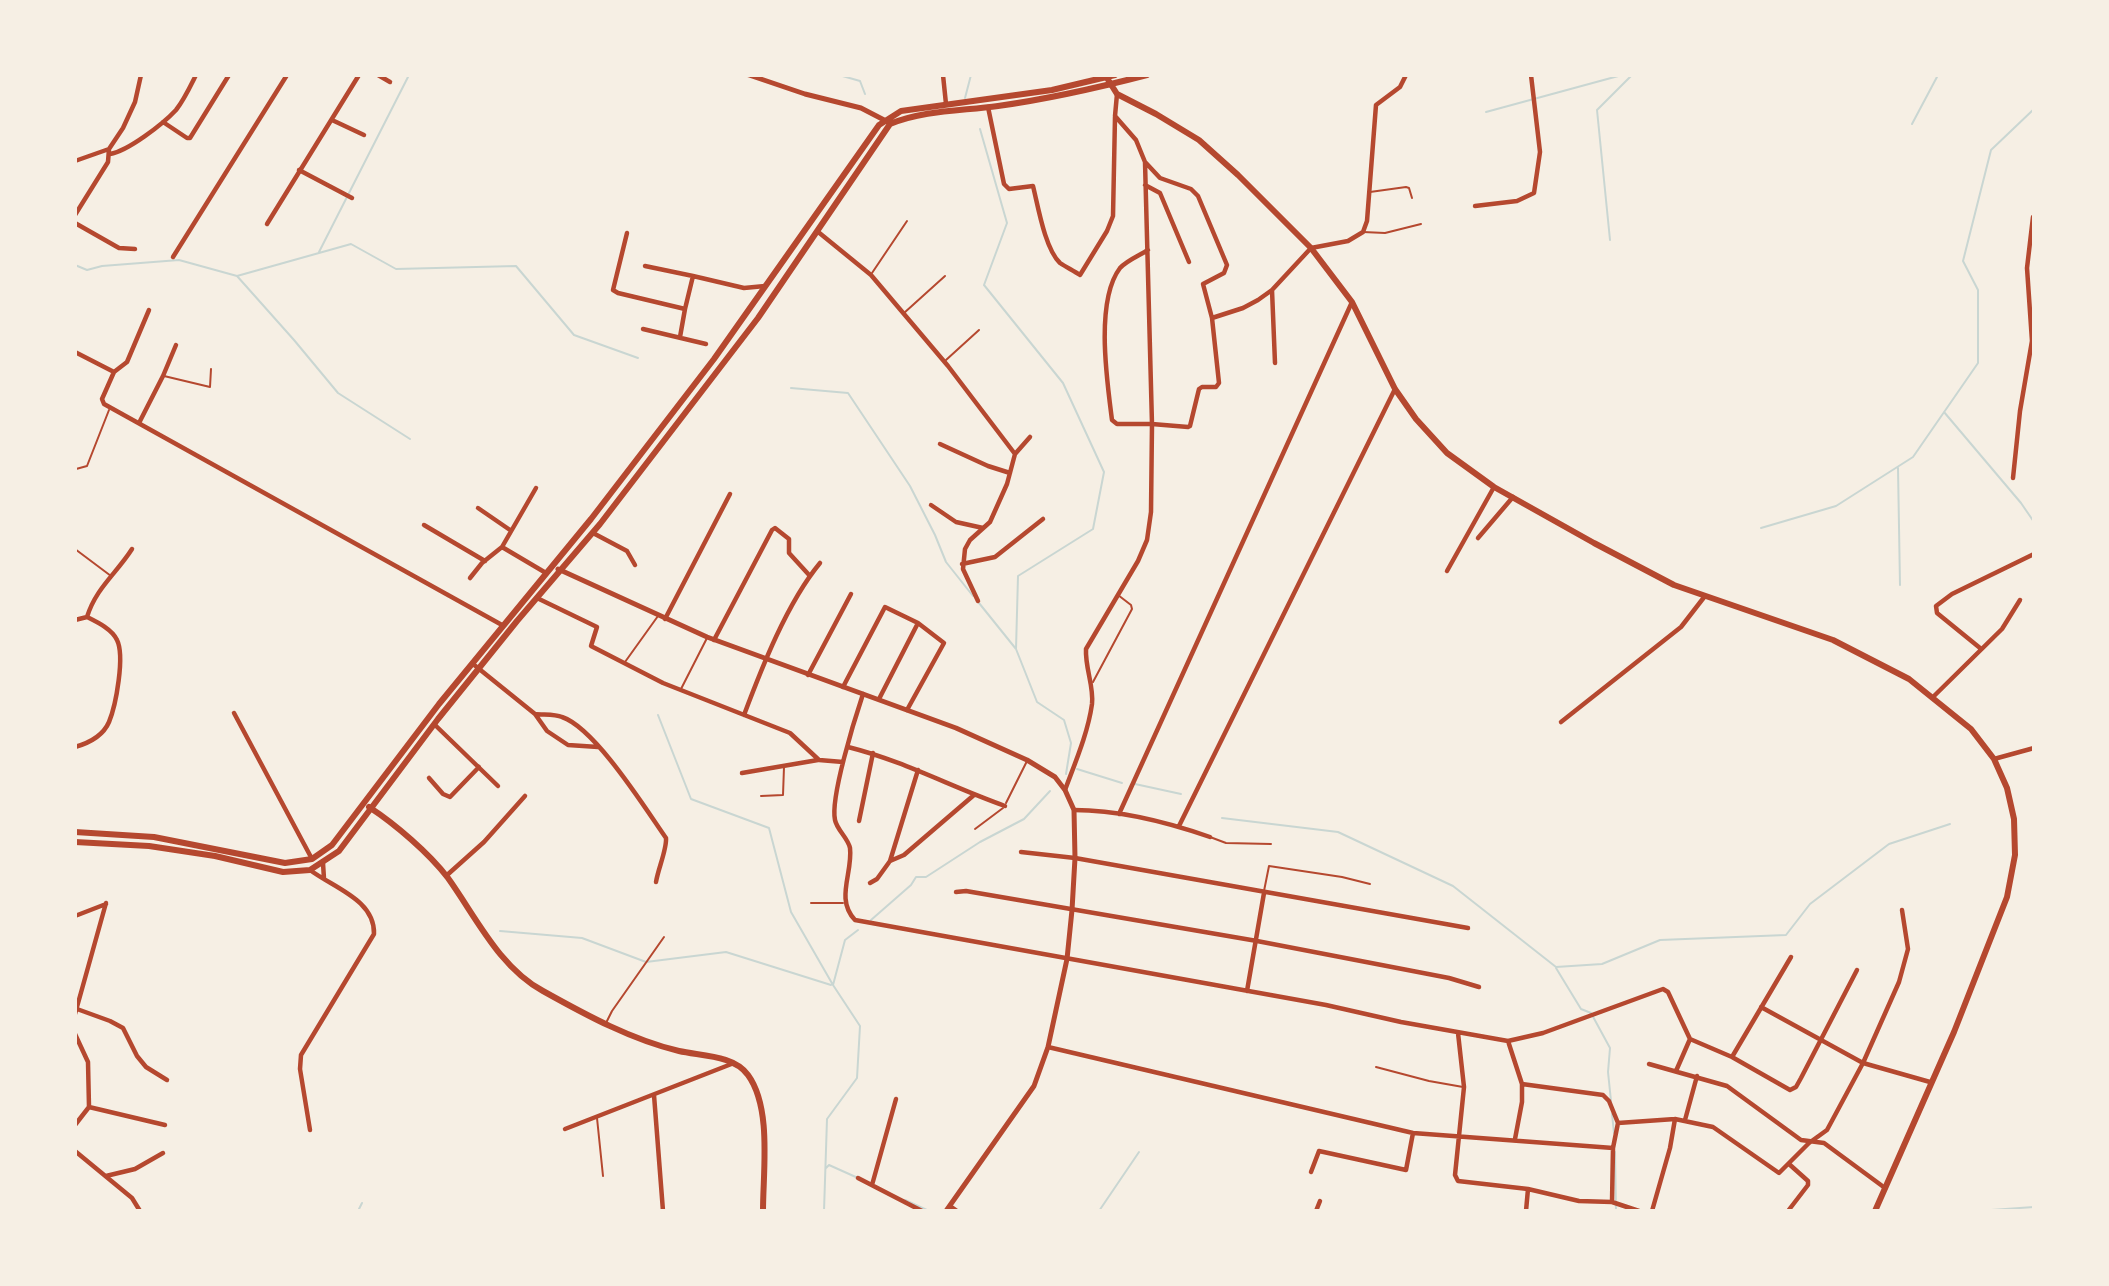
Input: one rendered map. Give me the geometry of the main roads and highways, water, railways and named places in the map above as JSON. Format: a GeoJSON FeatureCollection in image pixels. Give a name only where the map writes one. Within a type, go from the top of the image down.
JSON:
{"type":"FeatureCollection","features":[{"type":"Feature","properties":{"kind":"main road"},"geometry":{"type":"LineString","coordinates":[[75,842],[149,846],[215,856],[284,873],[310,870],[323,863],[339,851],[434,724],[600,524],[776,293],[888,122],[1115,75]]}},
{"type":"Feature","properties":{"kind":"main road"},"geometry":{"type":"LineString","coordinates":[[75,832],[154,837],[274,862],[312,859],[332,845],[439,704],[591,519],[714,359],[875,130],[901,111],[946,105],[988,107],[1032,101],[1147,75]]}},
{"type":"Feature","properties":{"kind":"main road"},"geometry":{"type":"LineString","coordinates":[[1107,78],[1117,94],[1199,140],[1311,248],[1352,302],[1395,389],[1416,419],[1447,453],[1494,487],[1674,585],[1833,640],[1909,679],[1971,729],[1994,759],[2007,788],[2014,819],[2015,855],[2007,897],[1959,1020],[1875,1211]]}},
{"type":"Feature","properties":{"kind":"main road"},"geometry":{"type":"LineString","coordinates":[[765,286],[774,288],[776,293]]}},
{"type":"Feature","properties":{"kind":"main road"},"geometry":{"type":"LineString","coordinates":[[591,519],[600,524]]}},
{"type":"Feature","properties":{"kind":"main road"},"geometry":{"type":"LineString","coordinates":[[364,804],[416,845],[446,876],[507,964],[540,990],[606,1024],[669,1049],[735,1062],[747,1073],[755,1086],[764,1124],[763,1211]]}},
{"type":"Feature","properties":{"kind":"main road"},"geometry":{"type":"LineString","coordinates":[[96,844],[98,832]]}},
{"type":"Feature","properties":{"kind":"main road"},"geometry":{"type":"LineString","coordinates":[[112,845],[113,833]]}},
{"type":"Feature","properties":{"kind":"waterway"},"geometry":{"type":"LineString","coordinates":[[319,252],[409,75]]}},
{"type":"Feature","properties":{"kind":"waterway"},"geometry":{"type":"LineString","coordinates":[[839,75],[860,81],[865,94]]}},
{"type":"Feature","properties":{"kind":"waterway"},"geometry":{"type":"LineString","coordinates":[[965,98],[971,75]]}},
{"type":"Feature","properties":{"kind":"waterway"},"geometry":{"type":"LineString","coordinates":[[1486,112],[1622,75]]}},
{"type":"Feature","properties":{"kind":"waterway"},"geometry":{"type":"LineString","coordinates":[[1610,240],[1597,110],[1632,75]]}},
{"type":"Feature","properties":{"kind":"waterway"},"geometry":{"type":"LineString","coordinates":[[1912,124],[1938,75]]}},
{"type":"Feature","properties":{"kind":"waterway"},"geometry":{"type":"LineString","coordinates":[[1761,528],[1836,506],[1913,457],[1978,363],[1978,290],[1963,261],[1991,150],[2034,109]]}},
{"type":"Feature","properties":{"kind":"waterway"},"geometry":{"type":"LineString","coordinates":[[980,129],[1007,223],[984,285],[1063,383],[1104,472],[1093,529],[1018,576],[1016,649]]}},
{"type":"Feature","properties":{"kind":"waterway"},"geometry":{"type":"LineString","coordinates":[[75,265],[87,270],[102,266],[179,260],[237,276],[351,244],[396,269],[516,266],[574,335],[638,358]]}},
{"type":"Feature","properties":{"kind":"waterway"},"geometry":{"type":"LineString","coordinates":[[237,276],[338,393],[410,439]]}},
{"type":"Feature","properties":{"kind":"waterway"},"geometry":{"type":"LineString","coordinates":[[791,388],[848,393],[910,486],[946,562],[973,596]]}},
{"type":"Feature","properties":{"kind":"waterway"},"geometry":{"type":"LineString","coordinates":[[1944,412],[2034,522]]}},
{"type":"Feature","properties":{"kind":"waterway"},"geometry":{"type":"LineString","coordinates":[[1898,468],[1900,585]]}},
{"type":"Feature","properties":{"kind":"waterway"},"geometry":{"type":"LineString","coordinates":[[979,603],[1016,649],[1037,702],[1064,720],[1071,743],[1066,774]]}},
{"type":"Feature","properties":{"kind":"waterway"},"geometry":{"type":"LineString","coordinates":[[658,715],[691,799],[769,828],[791,912],[833,985]]}},
{"type":"Feature","properties":{"kind":"waterway"},"geometry":{"type":"LineString","coordinates":[[1077,769],[1122,783]]}},
{"type":"Feature","properties":{"kind":"waterway"},"geometry":{"type":"LineString","coordinates":[[1135,784],[1181,794]]}},
{"type":"Feature","properties":{"kind":"waterway"},"geometry":{"type":"LineString","coordinates":[[871,920],[911,885],[916,877],[926,877],[980,842],[1024,819],[1050,791]]}},
{"type":"Feature","properties":{"kind":"waterway"},"geometry":{"type":"LineString","coordinates":[[1222,818],[1338,832],[1453,886],[1556,967],[1602,964],[1660,940],[1786,935],[1810,904],[1889,844],[1950,824]]}},
{"type":"Feature","properties":{"kind":"waterway"},"geometry":{"type":"LineString","coordinates":[[824,1211],[827,1119],[857,1078],[860,1026],[833,985],[845,940],[858,930]]}},
{"type":"Feature","properties":{"kind":"waterway"},"geometry":{"type":"LineString","coordinates":[[500,931],[582,938],[646,962],[726,952],[831,985]]}},
{"type":"Feature","properties":{"kind":"waterway"},"geometry":{"type":"LineString","coordinates":[[1556,968],[1581,1009],[1591,1013],[1610,1048],[1608,1072],[1611,1101]]}},
{"type":"Feature","properties":{"kind":"waterway"},"geometry":{"type":"LineString","coordinates":[[1612,1114],[1614,1133]]}},
{"type":"Feature","properties":{"kind":"waterway"},"geometry":{"type":"LineString","coordinates":[[1099,1211],[1139,1152]]}},
{"type":"Feature","properties":{"kind":"waterway"},"geometry":{"type":"LineString","coordinates":[[1615,1152],[1616,1211]]}},
{"type":"Feature","properties":{"kind":"waterway"},"geometry":{"type":"LineString","coordinates":[[826,1168],[829,1165],[858,1178]]}},
{"type":"Feature","properties":{"kind":"waterway"},"geometry":{"type":"LineString","coordinates":[[905,1200],[929,1211]]}},
{"type":"Feature","properties":{"kind":"waterway"},"geometry":{"type":"LineString","coordinates":[[358,1211],[362,1203]]}},
{"type":"Feature","properties":{"kind":"waterway"},"geometry":{"type":"LineString","coordinates":[[1977,1211],[2034,1207]]}}]}
